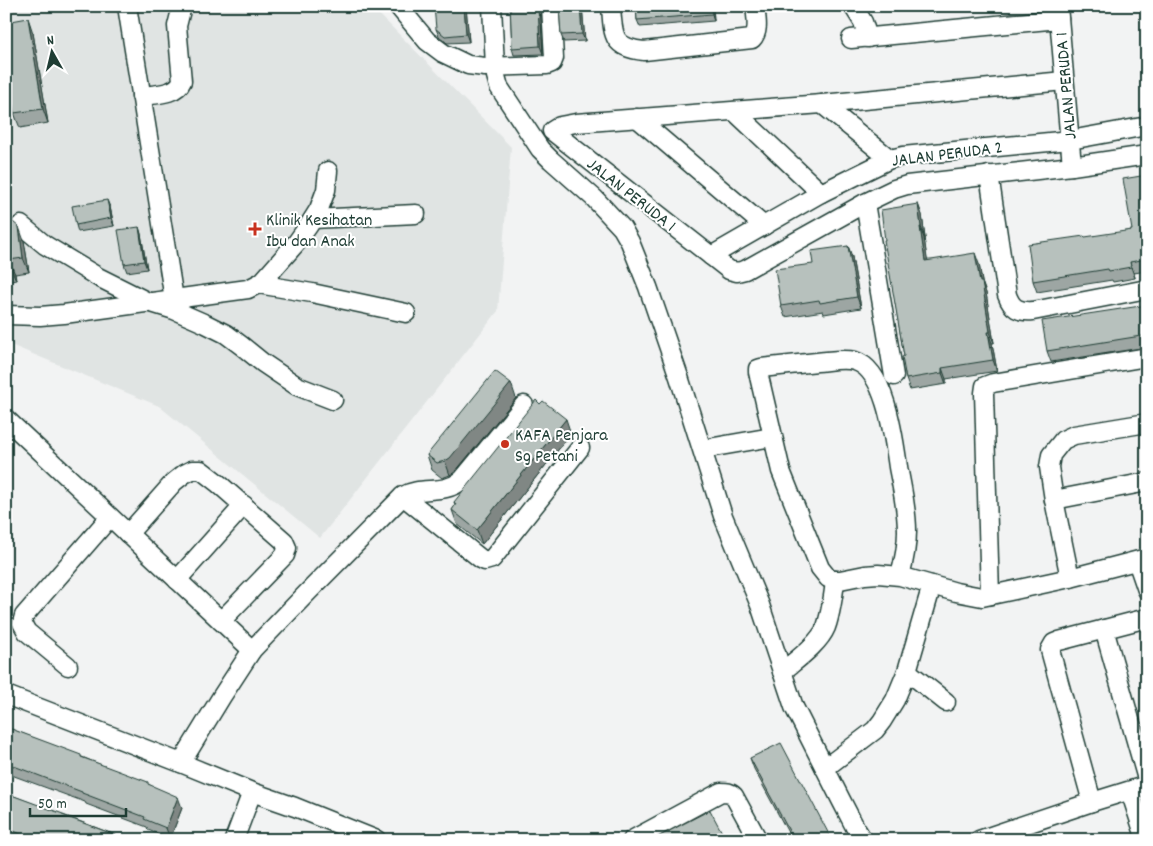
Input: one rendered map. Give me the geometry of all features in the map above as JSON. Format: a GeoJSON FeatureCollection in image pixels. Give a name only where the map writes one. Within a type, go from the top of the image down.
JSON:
{"type":"FeatureCollection","features":[{"type":"Feature","properties":{"kind":"street"},"geometry":{"type":"LineString","coordinates":[[127,6],[174,299]]}},
{"type":"Feature","properties":{"kind":"street"},"geometry":{"type":"LineString","coordinates":[[141,96],[173,91],[180,87],[182,81],[177,26],[182,6]]}},
{"type":"Feature","properties":{"kind":"street"},"geometry":{"type":"LineString","coordinates":[[398,6],[427,41],[468,65],[476,67],[547,65],[552,63],[554,58],[551,6]]}},
{"type":"Feature","properties":{"kind":"street"},"geometry":{"type":"LineString","coordinates":[[492,6],[495,67],[499,86],[546,155],[594,198],[622,228],[630,242],[648,287],[703,449],[723,516],[760,605],[794,707],[863,840]]}},
{"type":"Feature","properties":{"kind":"street"},"geometry":{"type":"LineString","coordinates":[[611,6],[615,36],[622,46],[630,50],[644,51],[752,39],[757,30],[755,6]]}},
{"type":"Feature","properties":{"kind":"street"},"geometry":{"type":"LineString","coordinates":[[853,6],[863,22],[860,39],[1058,12]]}},
{"type":"Feature","properties":{"kind":"street","name":"JALAN PERUDA 1"},"geometry":{"type":"LineString","coordinates":[[1058,12],[1072,166]]}},
{"type":"Feature","properties":{"kind":"street"},"geometry":{"type":"LineString","coordinates":[[637,118],[822,104],[1064,81]]}},
{"type":"Feature","properties":{"kind":"street"},"geometry":{"type":"LineString","coordinates":[[822,104],[890,159]]}},
{"type":"Feature","properties":{"kind":"street"},"geometry":{"type":"LineString","coordinates":[[734,111],[821,193]]}},
{"type":"Feature","properties":{"kind":"street"},"geometry":{"type":"LineString","coordinates":[[637,118],[764,226]]}},
{"type":"Feature","properties":{"kind":"street","name":"JALAN PERUDA 1"},"geometry":{"type":"LineString","coordinates":[[637,118],[576,123],[560,126],[552,131],[729,270],[737,272],[745,270],[865,203],[907,185],[1072,166],[1147,154]]}},
{"type":"Feature","properties":{"kind":"street","name":"JALAN PERUDA 2"},"geometry":{"type":"LineString","coordinates":[[711,256],[821,193],[890,159],[903,156],[1070,140],[1147,126]]}},
{"type":"Feature","properties":{"kind":"street"},"geometry":{"type":"LineString","coordinates":[[6,315],[64,314],[248,289],[262,282],[297,242],[313,219],[326,190],[328,171]]}},
{"type":"Feature","properties":{"kind":"street"},"geometry":{"type":"LineString","coordinates":[[990,175],[1007,295],[1009,302],[1017,309],[1024,312],[1033,311],[1147,290]]}},
{"type":"Feature","properties":{"kind":"street"},"geometry":{"type":"LineString","coordinates":[[865,203],[894,376]]}},
{"type":"Feature","properties":{"kind":"street"},"geometry":{"type":"LineString","coordinates":[[313,219],[416,214]]}},
{"type":"Feature","properties":{"kind":"street"},"geometry":{"type":"LineString","coordinates":[[21,225],[45,245],[98,277],[148,302],[174,310],[226,334],[263,363],[297,386],[333,400]]}},
{"type":"Feature","properties":{"kind":"street"},"geometry":{"type":"LineString","coordinates":[[258,284],[312,292],[406,313]]}},
{"type":"Feature","properties":{"kind":"street"},"geometry":{"type":"LineString","coordinates":[[990,595],[985,386],[993,383],[1147,357]]}},
{"type":"Feature","properties":{"kind":"street"},"geometry":{"type":"LineString","coordinates":[[900,576],[906,547],[905,503],[890,420],[875,379],[867,369],[857,362],[842,360],[761,368],[758,370],[781,471],[820,568],[828,578],[835,580],[878,574],[900,576],[956,592],[982,596],[1070,578],[1142,560],[1147,590]]}},
{"type":"Feature","properties":{"kind":"street"},"geometry":{"type":"LineString","coordinates":[[182,763],[252,650],[403,496],[409,492],[448,489],[462,480],[524,405]]}},
{"type":"Feature","properties":{"kind":"street"},"geometry":{"type":"LineString","coordinates":[[6,419],[252,650]]}},
{"type":"Feature","properties":{"kind":"street"},"geometry":{"type":"LineString","coordinates":[[1070,578],[1054,500],[1050,460],[1054,450],[1063,440],[1074,435],[1147,423]]}},
{"type":"Feature","properties":{"kind":"street"},"geometry":{"type":"LineString","coordinates":[[703,449],[772,437]]}},
{"type":"Feature","properties":{"kind":"street"},"geometry":{"type":"LineString","coordinates":[[403,496],[485,561],[492,559],[580,448]]}},
{"type":"Feature","properties":{"kind":"street"},"geometry":{"type":"LineString","coordinates":[[128,534],[174,482],[192,470],[201,470],[284,541],[287,548],[285,555],[221,621]]}},
{"type":"Feature","properties":{"kind":"street"},"geometry":{"type":"LineString","coordinates":[[1054,500],[1147,482]]}},
{"type":"Feature","properties":{"kind":"street"},"geometry":{"type":"LineString","coordinates":[[177,580],[244,505]]}},
{"type":"Feature","properties":{"kind":"street"},"geometry":{"type":"LineString","coordinates":[[68,666],[27,632],[22,624],[24,616],[110,517]]}},
{"type":"Feature","properties":{"kind":"street"},"geometry":{"type":"LineString","coordinates":[[782,672],[808,650],[826,627],[835,580]]}},
{"type":"Feature","properties":{"kind":"street"},"geometry":{"type":"LineString","coordinates":[[825,768],[875,730],[882,721],[907,672],[932,585]]}},
{"type":"Feature","properties":{"kind":"street"},"geometry":{"type":"LineString","coordinates":[[1092,802],[1050,650],[1054,643],[1059,641],[1147,618]]}},
{"type":"Feature","properties":{"kind":"street"},"geometry":{"type":"LineString","coordinates":[[1104,629],[1147,779]]}},
{"type":"Feature","properties":{"kind":"street"},"geometry":{"type":"LineString","coordinates":[[907,672],[946,702]]}},
{"type":"Feature","properties":{"kind":"street"},"geometry":{"type":"LineString","coordinates":[[6,696],[377,840]]}},
{"type":"Feature","properties":{"kind":"street"},"geometry":{"type":"LineString","coordinates":[[979,840],[1138,788],[1146,840]]}},
{"type":"Feature","properties":{"kind":"street"},"geometry":{"type":"LineString","coordinates":[[234,840],[252,792]]}},
{"type":"Feature","properties":{"kind":"street"},"geometry":{"type":"LineString","coordinates":[[632,840],[722,792],[727,792],[734,796],[758,840]]}},
{"type":"Feature","properties":{"kind":"shaded area","name":"Klinik Kesihatan Ibu dan Anak"},"geometry":{"type":"Polygon","coordinates":[[[6,6],[371,6],[511,147],[498,311],[320,538],[159,406],[6,343],[6,6]]]}},
{"type":"Feature","properties":{"kind":"building"},"geometry":{"type":"Polygon","coordinates":[[[434,6],[464,6],[466,34],[445,36],[436,29],[434,6]]]}},
{"type":"Feature","properties":{"kind":"building"},"geometry":{"type":"Polygon","coordinates":[[[510,6],[538,6],[540,46],[512,48],[510,6]]]}},
{"type":"Feature","properties":{"kind":"building"},"geometry":{"type":"Polygon","coordinates":[[[559,6],[580,6],[582,34],[561,35],[559,6]]]}},
{"type":"Feature","properties":{"kind":"building"},"geometry":{"type":"Polygon","coordinates":[[[636,6],[711,6],[712,14],[637,20],[636,6]]]}},
{"type":"Feature","properties":{"kind":"building"},"geometry":{"type":"Polygon","coordinates":[[[28,18],[43,109],[14,113],[6,62],[6,22],[28,18]]]}},
{"type":"Feature","properties":{"kind":"building"},"geometry":{"type":"Polygon","coordinates":[[[1147,175],[1147,259],[1130,262],[1131,267],[1033,281],[1028,244],[1132,230],[1123,179],[1147,175]]]}},
{"type":"Feature","properties":{"kind":"building"},"geometry":{"type":"Polygon","coordinates":[[[107,200],[111,218],[76,225],[72,206],[107,200]]]}},
{"type":"Feature","properties":{"kind":"building"},"geometry":{"type":"Polygon","coordinates":[[[918,204],[925,261],[975,253],[980,282],[982,282],[993,360],[942,368],[942,373],[906,379],[881,210],[918,204]]]}},
{"type":"Feature","properties":{"kind":"building"},"geometry":{"type":"Polygon","coordinates":[[[13,222],[19,227],[23,258],[9,260],[10,266],[6,267],[6,223],[13,222]]]}},
{"type":"Feature","properties":{"kind":"building"},"geometry":{"type":"Polygon","coordinates":[[[139,227],[144,261],[124,264],[118,230],[139,227]]]}},
{"type":"Feature","properties":{"kind":"building"},"geometry":{"type":"Polygon","coordinates":[[[848,246],[857,297],[820,303],[819,300],[781,306],[775,269],[813,264],[811,251],[848,246]]]}},
{"type":"Feature","properties":{"kind":"building"},"geometry":{"type":"Polygon","coordinates":[[[1147,305],[1147,336],[1047,351],[1042,321],[1147,305]]]}},
{"type":"Feature","properties":{"kind":"building"},"geometry":{"type":"Polygon","coordinates":[[[495,371],[511,383],[450,458],[437,463],[427,455],[495,371]]]}},
{"type":"Feature","properties":{"kind":"building"},"geometry":{"type":"Polygon","coordinates":[[[536,400],[540,404],[543,401],[566,419],[477,530],[452,510],[456,504],[454,502],[536,400]]]}},
{"type":"Feature","properties":{"kind":"building"},"geometry":{"type":"Polygon","coordinates":[[[6,727],[148,782],[148,784],[178,797],[166,828],[144,819],[145,817],[6,763],[6,727]]]}},
{"type":"Feature","properties":{"kind":"building"},"geometry":{"type":"Polygon","coordinates":[[[781,743],[832,840],[794,840],[750,758],[781,743]]]}},
{"type":"Feature","properties":{"kind":"building"},"geometry":{"type":"Polygon","coordinates":[[[6,793],[126,840],[36,840],[6,828],[6,793]]]}},
{"type":"Feature","properties":{"kind":"building"},"geometry":{"type":"Polygon","coordinates":[[[710,810],[726,840],[652,840],[710,810]]]}},
{"type":"Feature","properties":{"kind":"place","name":"Klinik Kesihatan Ibu dan Anak"},"geometry":{"type":"Point","coordinates":[255,229]}},
{"type":"Feature","properties":{"kind":"place","name":"KAFA Penjara Sg Petani"},"geometry":{"type":"Point","coordinates":[505,444]}}]}
